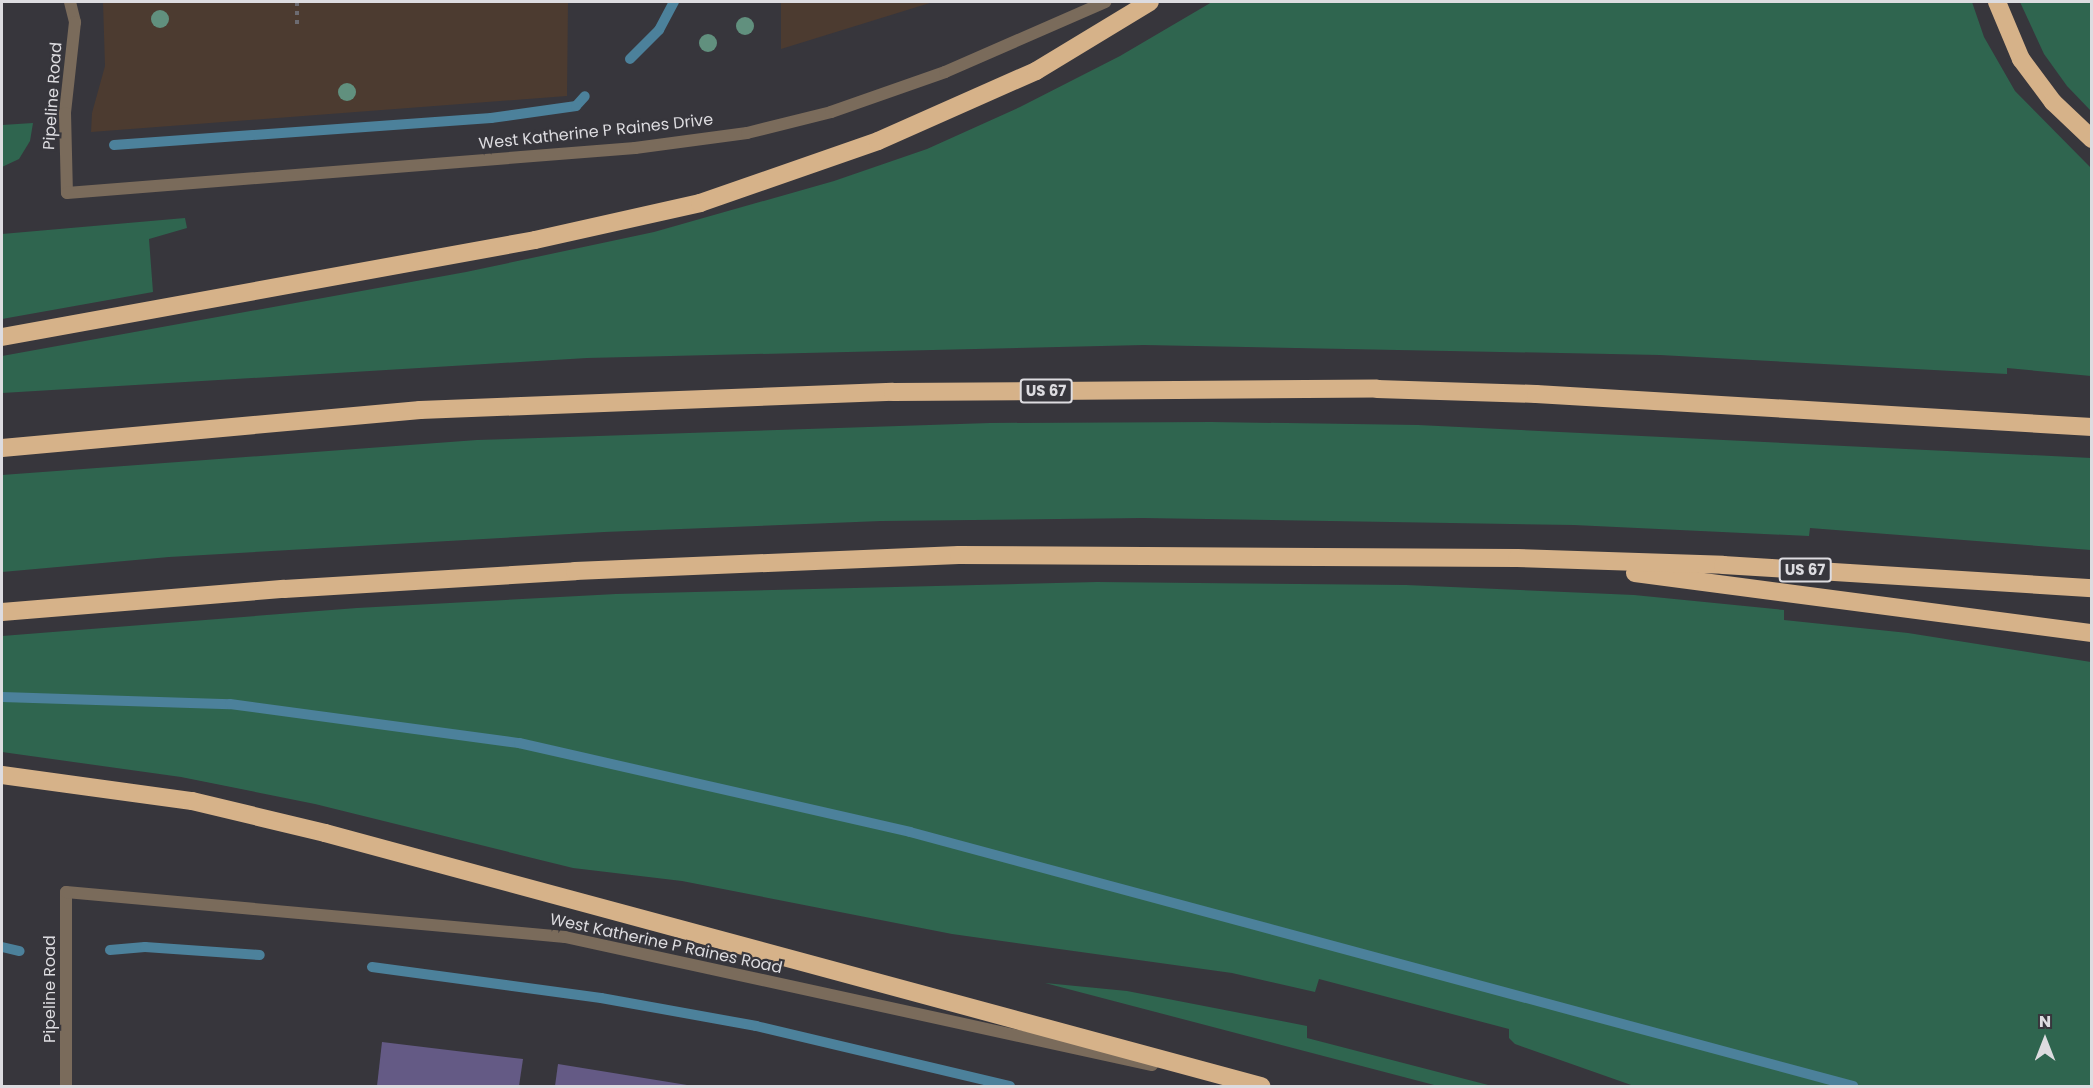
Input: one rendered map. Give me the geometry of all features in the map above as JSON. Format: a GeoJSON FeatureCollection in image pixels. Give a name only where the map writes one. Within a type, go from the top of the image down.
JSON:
{"type":"FeatureCollection","features":[{"type":"Feature","properties":{"kind":"highway"},"geometry":{"type":"LineString","coordinates":[[2,337],[535,240],[700,203],[878,141],[1036,71],[1150,2]]}},
{"type":"Feature","properties":{"kind":"highway"},"geometry":{"type":"LineString","coordinates":[[1997,2],[2021,59],[2053,102],[2091,139]]}},
{"type":"Feature","properties":{"kind":"highway","name":"US 67"},"geometry":{"type":"LineString","coordinates":[[2,448],[420,410],[893,392],[1377,389],[1536,394],[2091,427]]}},
{"type":"Feature","properties":{"kind":"highway","name":"US 67"},"geometry":{"type":"LineString","coordinates":[[2,612],[540,573],[912,557],[1517,558],[1724,565],[2091,588]]}},
{"type":"Feature","properties":{"kind":"highway"},"geometry":{"type":"LineString","coordinates":[[1517,558],[1881,603],[2091,633]]}},
{"type":"Feature","properties":{"kind":"highway"},"geometry":{"type":"LineString","coordinates":[[2,775],[192,801],[325,833],[1261,1086]]}},
{"type":"Feature","properties":{"kind":"street","name":"Pipeline Road"},"geometry":{"type":"LineString","coordinates":[[67,193],[65,112],[75,22],[70,2]]}},
{"type":"Feature","properties":{"kind":"street","name":"West Katherine P Raines Drive"},"geometry":{"type":"LineString","coordinates":[[67,193],[635,148],[747,133],[831,112],[945,72],[1105,2]]}},
{"type":"Feature","properties":{"kind":"street","name":"Pipeline Road"},"geometry":{"type":"LineString","coordinates":[[66,892],[66,1086]]}},
{"type":"Feature","properties":{"kind":"street","name":"West Katherine P Raines Road"},"geometry":{"type":"LineString","coordinates":[[66,892],[565,937],[1250,1086]]}},
{"type":"Feature","properties":{"kind":"path"},"geometry":{"type":"LineString","coordinates":[[297,2],[297,28]]}},
{"type":"Feature","properties":{"kind":"shaded area"},"geometry":{"type":"Polygon","coordinates":[[[103,2],[568,2],[567,96],[91,132],[92,113],[105,66],[103,2]]]}},
{"type":"Feature","properties":{"kind":"shaded area"},"geometry":{"type":"Polygon","coordinates":[[[781,2],[933,2],[781,49],[781,2]]]}},
{"type":"Feature","properties":{"kind":"green space"},"geometry":{"type":"Polygon","coordinates":[[[1212,2],[1972,2],[1984,37],[2015,91],[2091,168],[2091,376],[2007,368],[2007,374],[1660,355],[1144,345],[587,358],[2,393],[2,356],[466,272],[654,232],[834,181],[927,149],[1020,107],[1120,56],[1212,2]]]}},
{"type":"Feature","properties":{"kind":"green space"},"geometry":{"type":"Polygon","coordinates":[[[2020,2],[2091,2],[2091,111],[2067,86],[2044,54],[2020,2]]]}},
{"type":"Feature","properties":{"kind":"green space"},"geometry":{"type":"Polygon","coordinates":[[[33,123],[30,141],[19,159],[2,167],[2,125],[33,123]]]}},
{"type":"Feature","properties":{"kind":"green space"},"geometry":{"type":"Polygon","coordinates":[[[185,218],[187,228],[149,239],[153,292],[2,319],[2,234],[185,218]]]}},
{"type":"Feature","properties":{"kind":"green space"},"geometry":{"type":"Polygon","coordinates":[[[1211,422],[1418,425],[2091,458],[2091,550],[1810,528],[1809,536],[1574,525],[1143,518],[881,521],[604,532],[169,557],[2,572],[2,475],[477,440],[990,423],[1211,422]]]}},
{"type":"Feature","properties":{"kind":"green space"},"geometry":{"type":"Polygon","coordinates":[[[1097,582],[1406,585],[1634,595],[1784,610],[1784,620],[1908,633],[2091,662],[2091,1086],[1634,1086],[1515,1044],[1509,1038],[1509,1029],[1319,979],[1315,992],[1232,973],[952,934],[682,881],[573,868],[315,804],[181,777],[2,752],[2,636],[357,608],[616,594],[1097,582]]]}},
{"type":"Feature","properties":{"kind":"green space"},"geometry":{"type":"Polygon","coordinates":[[[1045,983],[1127,991],[1307,1026],[1307,1038],[1492,1086],[1438,1086],[1045,983]]]}},
{"type":"Feature","properties":{"kind":"building"},"geometry":{"type":"Polygon","coordinates":[[[382,1042],[523,1059],[519,1086],[377,1086],[382,1042]]]}},
{"type":"Feature","properties":{"kind":"building"},"geometry":{"type":"Polygon","coordinates":[[[558,1064],[687,1085],[555,1086],[558,1064]]]}},
{"type":"Feature","properties":{"kind":"waterway"},"geometry":{"type":"LineString","coordinates":[[630,59],[659,30],[674,2]]}},
{"type":"Feature","properties":{"kind":"waterway"},"geometry":{"type":"LineString","coordinates":[[114,145],[491,118],[576,106],[585,96]]}},
{"type":"Feature","properties":{"kind":"waterway"},"geometry":{"type":"LineString","coordinates":[[2,697],[230,704],[519,743],[910,832],[1853,1086]]}},
{"type":"Feature","properties":{"kind":"waterway"},"geometry":{"type":"LineString","coordinates":[[2,947],[20,951]]}},
{"type":"Feature","properties":{"kind":"waterway"},"geometry":{"type":"LineString","coordinates":[[110,950],[145,947],[260,955]]}},
{"type":"Feature","properties":{"kind":"waterway"},"geometry":{"type":"LineString","coordinates":[[372,967],[601,998],[756,1026],[1010,1086]]}}]}
